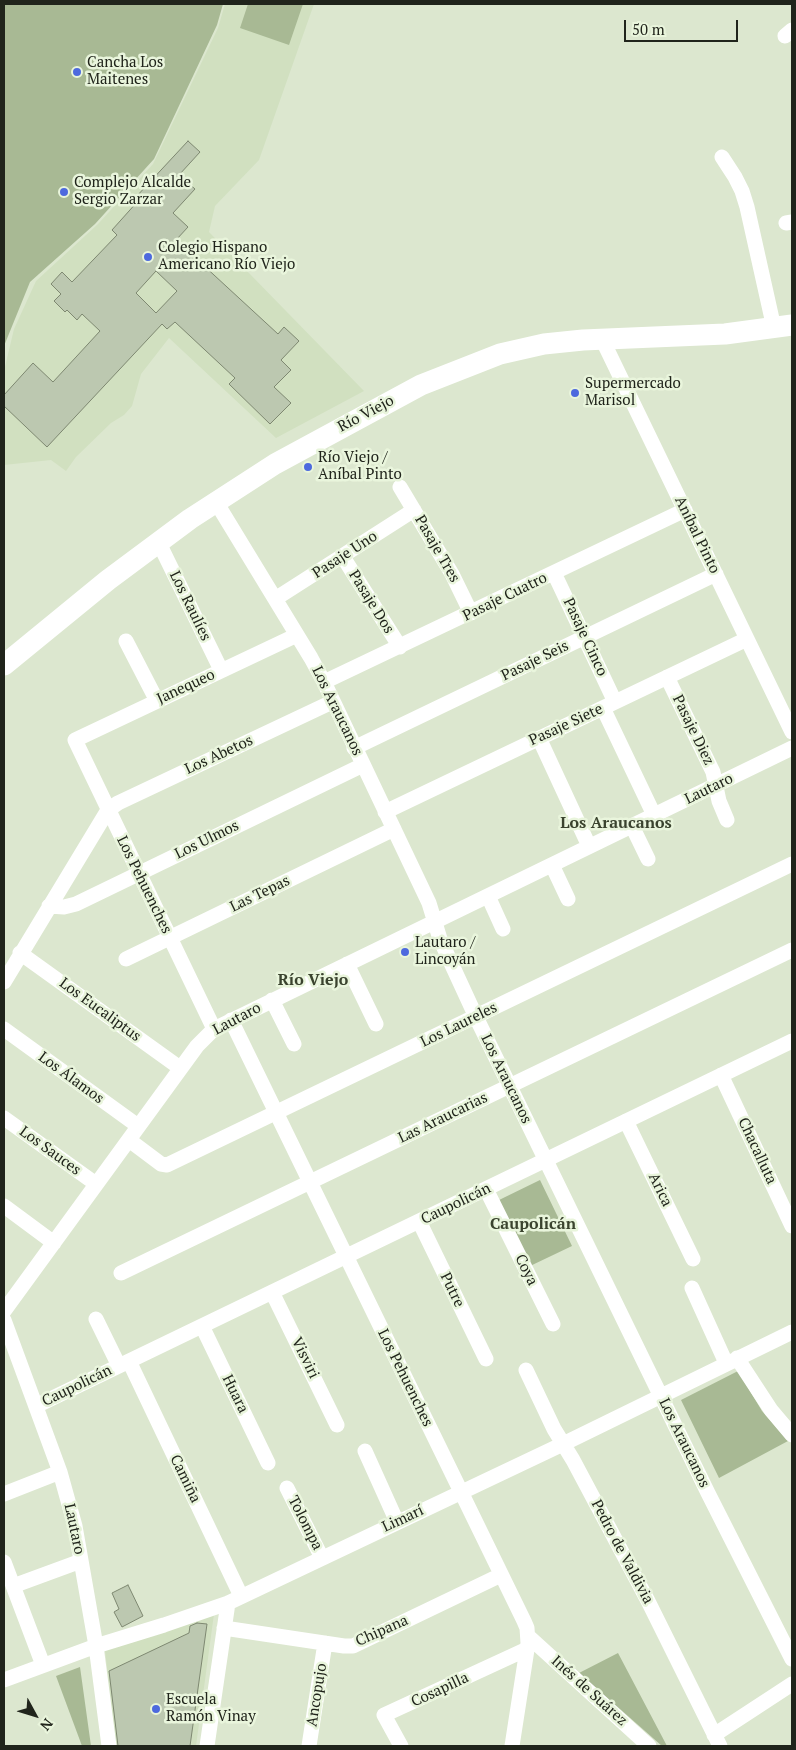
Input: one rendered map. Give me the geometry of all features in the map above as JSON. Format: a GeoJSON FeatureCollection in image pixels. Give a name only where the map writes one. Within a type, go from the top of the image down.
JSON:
{"type":"FeatureCollection","features":[{"type":"Feature","properties":{"kind":"main road","name":"Río Viejo"},"geometry":{"type":"LineString","coordinates":[[4,665],[158,541],[216,502],[283,460],[421,385],[500,354],[564,341],[725,334],[783,327]]}},
{"type":"Feature","properties":{"kind":"street"},"geometry":{"type":"LineString","coordinates":[[722,157],[735,177],[747,207],[783,327]]}},
{"type":"Feature","properties":{"kind":"street","name":"Aníbal Pinto"},"geometry":{"type":"LineString","coordinates":[[602,339],[792,732]]}},
{"type":"Feature","properties":{"kind":"street","name":"Pasaje Tres"},"geometry":{"type":"LineString","coordinates":[[400,487],[452,574],[471,613]]}},
{"type":"Feature","properties":{"kind":"street","name":"Los Araucanos"},"geometry":{"type":"LineString","coordinates":[[216,502],[324,682],[429,903],[440,939],[476,1017],[792,1659]]}},
{"type":"Feature","properties":{"kind":"street","name":"Pasaje Uno"},"geometry":{"type":"LineString","coordinates":[[275,599],[414,510]]}},
{"type":"Feature","properties":{"kind":"street","name":"Pasaje Cuatro"},"geometry":{"type":"LineString","coordinates":[[324,682],[685,510]]}},
{"type":"Feature","properties":{"kind":"street","name":"Los Raulíes"},"geometry":{"type":"LineString","coordinates":[[158,541],[221,670]]}},
{"type":"Feature","properties":{"kind":"street","name":"Pasaje Dos"},"geometry":{"type":"LineString","coordinates":[[343,557],[400,647]]}},
{"type":"Feature","properties":{"kind":"street","name":"Pasaje Cinco"},"geometry":{"type":"LineString","coordinates":[[554,573],[585,637],[609,705],[654,815]]}},
{"type":"Feature","properties":{"kind":"street","name":"Pasaje Seis"},"geometry":{"type":"LineString","coordinates":[[354,748],[716,574]]}},
{"type":"Feature","properties":{"kind":"street","name":"Janequeo"},"geometry":{"type":"LineString","coordinates":[[74,740],[297,635]]}},
{"type":"Feature","properties":{"kind":"street","name":"Pasaje Siete"},"geometry":{"type":"LineString","coordinates":[[385,812],[747,639]]}},
{"type":"Feature","properties":{"kind":"street"},"geometry":{"type":"LineString","coordinates":[[126,641],[157,701]]}},
{"type":"Feature","properties":{"kind":"street","name":"Pasaje Diez"},"geometry":{"type":"LineString","coordinates":[[668,677],[713,772],[718,801],[728,820]]}},
{"type":"Feature","properties":{"kind":"street","name":"Los Abetos"},"geometry":{"type":"LineString","coordinates":[[108,810],[118,802],[332,702]]}},
{"type":"Feature","properties":{"kind":"street"},"geometry":{"type":"LineString","coordinates":[[539,738],[589,846]]}},
{"type":"Feature","properties":{"kind":"street","name":"Los Pehuenches"},"geometry":{"type":"LineString","coordinates":[[74,740],[214,1029]]}},
{"type":"Feature","properties":{"kind":"street","name":"Lautaro"},"geometry":{"type":"LineString","coordinates":[[4,1310],[180,1068],[197,1046],[214,1029],[792,748]]}},
{"type":"Feature","properties":{"kind":"street","name":"Los Ulmos"},"geometry":{"type":"LineString","coordinates":[[49,906],[70,906],[363,765]]}},
{"type":"Feature","properties":{"kind":"street"},"geometry":{"type":"LineString","coordinates":[[4,982],[108,810]]}},
{"type":"Feature","properties":{"kind":"street"},"geometry":{"type":"LineString","coordinates":[[632,826],[648,859]]}},
{"type":"Feature","properties":{"kind":"street","name":"Las Tepas"},"geometry":{"type":"LineString","coordinates":[[126,959],[394,829]]}},
{"type":"Feature","properties":{"kind":"street"},"geometry":{"type":"LineString","coordinates":[[552,864],[568,899]]}},
{"type":"Feature","properties":{"kind":"street","name":"Los Laureles"},"geometry":{"type":"LineString","coordinates":[[128,1140],[163,1165],[167,1165],[792,864]]}},
{"type":"Feature","properties":{"kind":"street"},"geometry":{"type":"LineString","coordinates":[[488,896],[503,929]]}},
{"type":"Feature","properties":{"kind":"street","name":"Las Araucarias"},"geometry":{"type":"LineString","coordinates":[[121,1273],[792,950]]}},
{"type":"Feature","properties":{"kind":"street","name":"Los Eucaliptus"},"geometry":{"type":"LineString","coordinates":[[20,953],[180,1068]]}},
{"type":"Feature","properties":{"kind":"street"},"geometry":{"type":"LineString","coordinates":[[347,964],[376,1024]]}},
{"type":"Feature","properties":{"kind":"street"},"geometry":{"type":"LineString","coordinates":[[272,1000],[294,1044]]}},
{"type":"Feature","properties":{"kind":"street","name":"Los Pehuenches"},"geometry":{"type":"LineString","coordinates":[[231,1020],[524,1621],[527,1643],[516,1743]]}},
{"type":"Feature","properties":{"kind":"street","name":"Los Álamos"},"geometry":{"type":"LineString","coordinates":[[4,1029],[138,1126]]}},
{"type":"Feature","properties":{"kind":"street","name":"Caupolicán"},"geometry":{"type":"LineString","coordinates":[[36,1406],[792,1041]]}},
{"type":"Feature","properties":{"kind":"street","name":"Chacalluta"},"geometry":{"type":"LineString","coordinates":[[721,1075],[792,1226]]}},
{"type":"Feature","properties":{"kind":"street","name":"Los Sauces"},"geometry":{"type":"LineString","coordinates":[[4,1118],[96,1184]]}},
{"type":"Feature","properties":{"kind":"street","name":"Arica"},"geometry":{"type":"LineString","coordinates":[[626,1121],[693,1259]]}},
{"type":"Feature","properties":{"kind":"street","name":"Coya"},"geometry":{"type":"LineString","coordinates":[[486,1189],[553,1324]]}},
{"type":"Feature","properties":{"kind":"street"},"geometry":{"type":"LineString","coordinates":[[4,1206],[54,1243]]}},
{"type":"Feature","properties":{"kind":"street","name":"Putre"},"geometry":{"type":"LineString","coordinates":[[419,1221],[486,1360]]}},
{"type":"Feature","properties":{"kind":"street"},"geometry":{"type":"LineString","coordinates":[[692,1288],[732,1361],[792,1436]]}},
{"type":"Feature","properties":{"kind":"street","name":"Visviri"},"geometry":{"type":"LineString","coordinates":[[272,1292],[337,1425]]}},
{"type":"Feature","properties":{"kind":"street","name":"Caupolicán"},"geometry":{"type":"LineString","coordinates":[[96,1319],[124,1364]]}},
{"type":"Feature","properties":{"kind":"street","name":"Lautaro"},"geometry":{"type":"LineString","coordinates":[[4,1320],[60,1472],[76,1526],[96,1646],[109,1746]]}},
{"type":"Feature","properties":{"kind":"street","name":"Huara"},"geometry":{"type":"LineString","coordinates":[[202,1326],[268,1463]]}},
{"type":"Feature","properties":{"kind":"street","name":"Limarí"},"geometry":{"type":"LineString","coordinates":[[4,1680],[96,1646],[164,1625],[235,1599],[563,1444],[792,1332]]}},
{"type":"Feature","properties":{"kind":"street","name":"Camiña"},"geometry":{"type":"LineString","coordinates":[[124,1364],[235,1599]]}},
{"type":"Feature","properties":{"kind":"street","name":"Pedro de Valdivia"},"geometry":{"type":"LineString","coordinates":[[526,1370],[554,1429],[573,1460],[648,1601],[717,1741],[792,1684]]}},
{"type":"Feature","properties":{"kind":"street"},"geometry":{"type":"LineString","coordinates":[[365,1452],[397,1522]]}},
{"type":"Feature","properties":{"kind":"street"},"geometry":{"type":"LineString","coordinates":[[4,1494],[60,1472]]}},
{"type":"Feature","properties":{"kind":"street","name":"Tolompa"},"geometry":{"type":"LineString","coordinates":[[287,1488],[322,1558]]}},
{"type":"Feature","properties":{"kind":"street"},"geometry":{"type":"LineString","coordinates":[[9,1581],[81,1560]]}},
{"type":"Feature","properties":{"kind":"street"},"geometry":{"type":"LineString","coordinates":[[4,1562],[9,1581],[43,1665]]}},
{"type":"Feature","properties":{"kind":"street","name":"Chipana"},"geometry":{"type":"LineString","coordinates":[[224,1628],[344,1646],[360,1643],[501,1575]]}},
{"type":"Feature","properties":{"kind":"street"},"geometry":{"type":"LineString","coordinates":[[207,1746],[224,1628],[235,1599]]}},
{"type":"Feature","properties":{"kind":"street","name":"Ancopujo"},"geometry":{"type":"LineString","coordinates":[[309,1746],[324,1643]]}},
{"type":"Feature","properties":{"kind":"street","name":"Cosapilla"},"geometry":{"type":"LineString","coordinates":[[401,1746],[384,1715],[527,1643]]}},
{"type":"Feature","properties":{"kind":"street","name":"Inés de Suárez"},"geometry":{"type":"LineString","coordinates":[[527,1643],[649,1746]]}},
{"type":"Feature","properties":{"kind":"shaded area","name":"Complejo Alcalde Sergio Zarzar"},"geometry":{"type":"Polygon","coordinates":[[[4,4],[223,4],[217,25],[154,159],[95,224],[30,282],[4,346],[4,4]]]}},
{"type":"Feature","properties":{"kind":"shaded area","name":"Colegio Hispano Americano Río Viejo"},"geometry":{"type":"Polygon","coordinates":[[[225,4],[314,4],[259,160],[215,206],[209,232],[364,391],[276,438],[169,338],[141,374],[132,406],[124,415],[111,423],[76,457],[66,471],[51,460],[4,465],[4,371],[14,329],[36,281],[98,224],[153,164],[218,28],[225,4]]]}},
{"type":"Feature","properties":{"kind":"shaded area"},"geometry":{"type":"Polygon","coordinates":[[[248,4],[303,4],[289,45],[240,28],[248,4]]]}},
{"type":"Feature","properties":{"kind":"shaded area"},"geometry":{"type":"Polygon","coordinates":[[[540,1180],[572,1246],[528,1267],[497,1201],[540,1180]]]}},
{"type":"Feature","properties":{"kind":"shaded area"},"geometry":{"type":"Polygon","coordinates":[[[738,1371],[762,1411],[788,1441],[719,1478],[681,1400],[738,1371]]]}},
{"type":"Feature","properties":{"kind":"shaded area","name":"Escuela Ramón Vinay"},"geometry":{"type":"Polygon","coordinates":[[[214,1614],[196,1746],[116,1746],[105,1650],[214,1614]]]}},
{"type":"Feature","properties":{"kind":"shaded area"},"geometry":{"type":"Polygon","coordinates":[[[618,1653],[667,1746],[662,1746],[579,1673],[618,1653]]]}},
{"type":"Feature","properties":{"kind":"shaded area"},"geometry":{"type":"Polygon","coordinates":[[[80,1667],[91,1746],[82,1746],[56,1676],[80,1667]]]}},
{"type":"Feature","properties":{"kind":"building"},"geometry":{"type":"Polygon","coordinates":[[[188,141],[200,152],[179,175],[195,189],[173,213],[188,227],[176,240],[278,334],[284,327],[299,341],[281,360],[291,370],[274,387],[291,403],[270,424],[229,384],[235,378],[175,322],[167,329],[162,324],[47,447],[4,406],[4,395],[33,363],[53,382],[100,331],[82,314],[77,320],[67,310],[65,312],[54,301],[61,294],[51,284],[62,272],[72,282],[117,235],[112,230],[138,201],[135,198],[188,141]],[[156,271],[136,293],[156,313],[177,291],[156,271]]]}},
{"type":"Feature","properties":{"kind":"building"},"geometry":{"type":"Polygon","coordinates":[[[128,1585],[143,1616],[122,1627],[114,1612],[119,1609],[112,1593],[128,1585]]]}},
{"type":"Feature","properties":{"kind":"building","name":"Escuela Ramón Vinay"},"geometry":{"type":"Polygon","coordinates":[[[197,1623],[207,1624],[190,1746],[118,1746],[109,1671],[189,1633],[190,1626],[197,1623]]]}},
{"type":"Feature","properties":{"kind":"place","name":"Cancha Los Maitenes"},"geometry":{"type":"Point","coordinates":[77,72]}},
{"type":"Feature","properties":{"kind":"place","name":"Complejo Alcalde Sergio Zarzar"},"geometry":{"type":"Point","coordinates":[64,192]}},
{"type":"Feature","properties":{"kind":"place","name":"Colegio Hispano Americano Río Viejo"},"geometry":{"type":"Point","coordinates":[148,257]}},
{"type":"Feature","properties":{"kind":"place","name":"Supermercado Marisol"},"geometry":{"type":"Point","coordinates":[575,393]}},
{"type":"Feature","properties":{"kind":"place","name":"Río Viejo / Aníbal Pinto"},"geometry":{"type":"Point","coordinates":[308,467]}},
{"type":"Feature","properties":{"kind":"place","name":"Lautaro / Lincoyán"},"geometry":{"type":"Point","coordinates":[405,952]}},
{"type":"Feature","properties":{"kind":"place","name":"Escuela Ramón Vinay"},"geometry":{"type":"Point","coordinates":[156,1709]}},
{"type":"Feature","properties":{"kind":"district","name":"Los Araucanos"},"geometry":{"type":"Point","coordinates":[616,823]}},
{"type":"Feature","properties":{"kind":"district","name":"Río Viejo"},"geometry":{"type":"Point","coordinates":[313,980]}},
{"type":"Feature","properties":{"kind":"district","name":"Caupolicán"},"geometry":{"type":"Point","coordinates":[533,1224]}}]}
